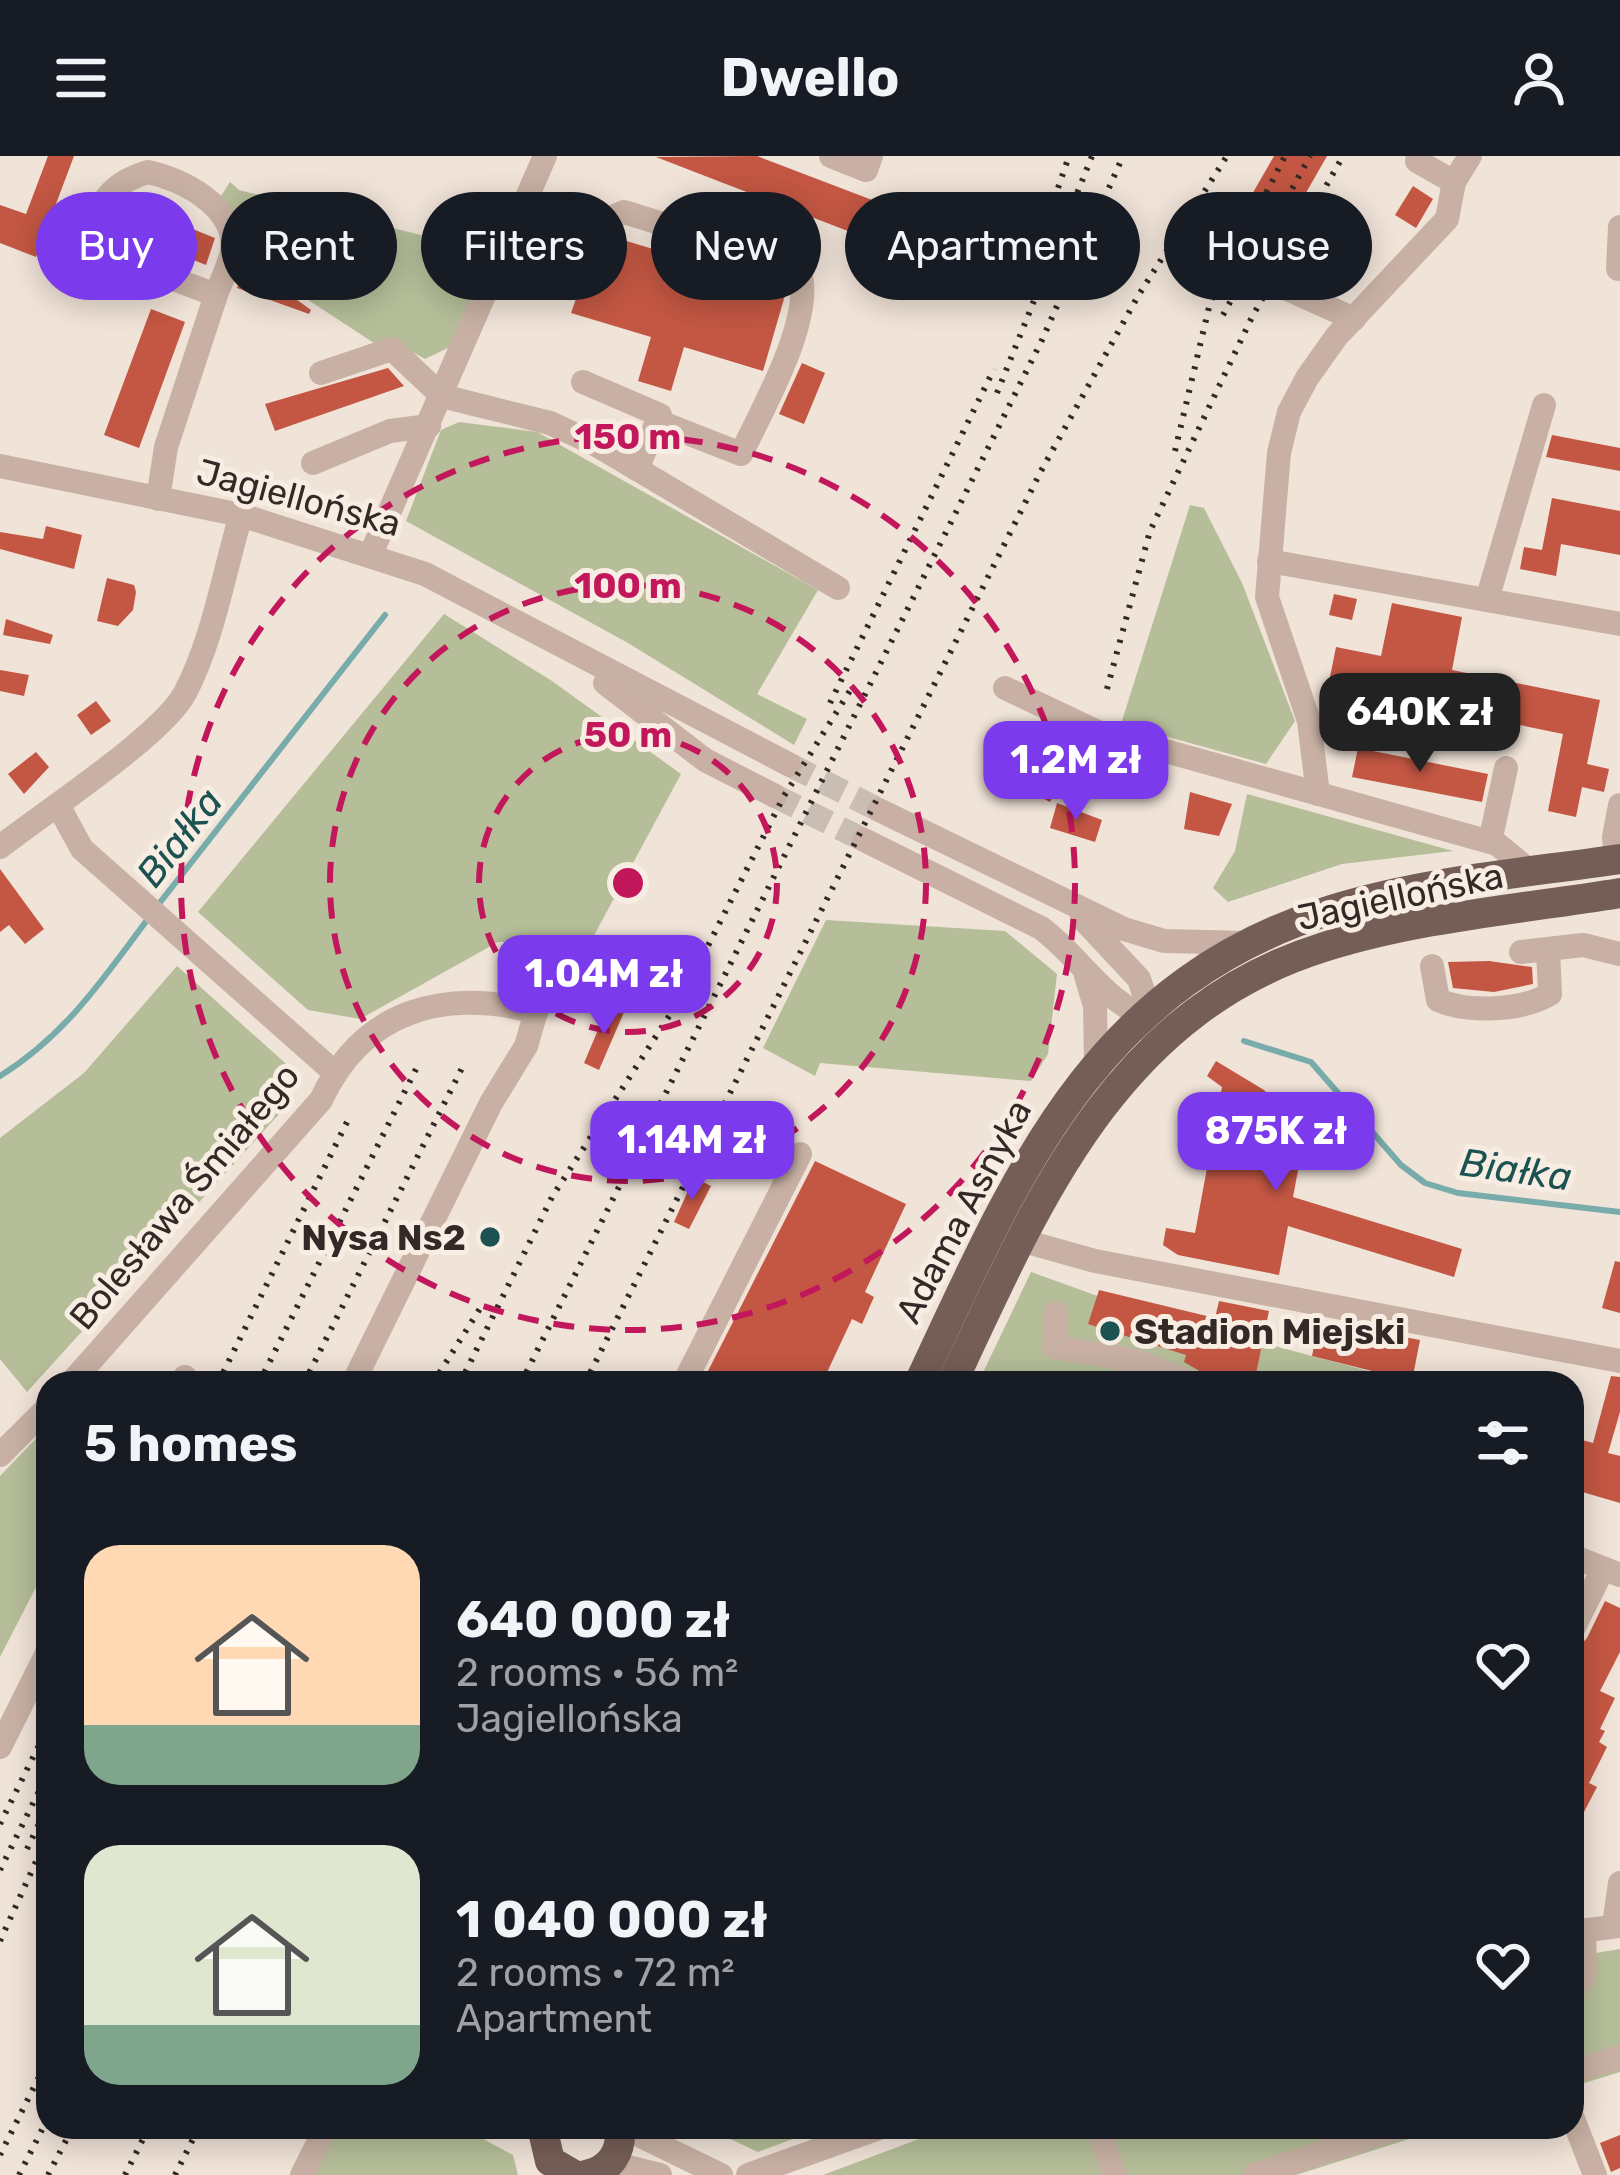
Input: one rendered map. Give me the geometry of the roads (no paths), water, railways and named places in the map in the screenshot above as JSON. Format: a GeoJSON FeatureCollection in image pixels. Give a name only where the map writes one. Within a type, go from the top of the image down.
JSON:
{"type":"FeatureCollection","features":[{"type":"Feature","properties":{"kind":"main road","name":"Jagiellońska"},"geometry":{"type":"LineString","coordinates":[[1249,943],[1363,902],[1618,859]]}},
{"type":"Feature","properties":{"kind":"main road","name":"Jagiellońska"},"geometry":{"type":"LineString","coordinates":[[1180,1026],[1262,972],[1323,947],[1407,927],[1620,893]]}},
{"type":"Feature","properties":{"kind":"main road","name":"Adama Asnyka"},"geometry":{"type":"LineString","coordinates":[[925,1371],[1024,1166],[1096,1065],[1183,984],[1249,943]]}},
{"type":"Feature","properties":{"kind":"main road","name":"Adama Asnyka"},"geometry":{"type":"LineString","coordinates":[[958,1371],[1072,1144],[1147,1055],[1180,1026]]}},
{"type":"Feature","properties":{"kind":"main road"},"geometry":{"type":"LineString","coordinates":[[596,2172],[621,2139]]}},
{"type":"Feature","properties":{"kind":"main road"},"geometry":{"type":"LineString","coordinates":[[542,2143],[574,2175]]}},
{"type":"Feature","properties":{"kind":"street"},"geometry":{"type":"LineString","coordinates":[[530,192],[545,156]]}},
{"type":"Feature","properties":{"kind":"street"},"geometry":{"type":"LineString","coordinates":[[831,156],[866,170],[871,156]]}},
{"type":"Feature","properties":{"kind":"street"},"geometry":{"type":"LineString","coordinates":[[1318,794],[1309,721],[1267,597],[1276,467],[1298,395],[1354,319],[1447,219],[1454,182],[1470,156]]}},
{"type":"Feature","properties":{"kind":"street"},"geometry":{"type":"LineString","coordinates":[[1417,160],[1454,182]]}},
{"type":"Feature","properties":{"kind":"street"},"geometry":{"type":"LineString","coordinates":[[158,499],[166,446],[232,249],[230,230],[216,208],[194,189],[148,172],[110,192],[93,214],[91,248],[216,295]]}},
{"type":"Feature","properties":{"kind":"street"},"geometry":{"type":"LineString","coordinates":[[627,213],[776,259],[800,273],[806,292],[781,368],[741,454],[657,422]]}},
{"type":"Feature","properties":{"kind":"street"},"geometry":{"type":"LineString","coordinates":[[1618,268],[1620,227]]}},
{"type":"Feature","properties":{"kind":"street"},"geometry":{"type":"LineString","coordinates":[[371,554],[484,300]]}},
{"type":"Feature","properties":{"kind":"street"},"geometry":{"type":"LineString","coordinates":[[1312,300],[1354,319]]}},
{"type":"Feature","properties":{"kind":"street"},"geometry":{"type":"LineString","coordinates":[[321,373],[392,349],[442,396],[550,423],[838,588]]}},
{"type":"Feature","properties":{"kind":"street"},"geometry":{"type":"LineString","coordinates":[[584,382],[660,415],[637,469]]}},
{"type":"Feature","properties":{"kind":"street"},"geometry":{"type":"LineString","coordinates":[[1487,600],[1544,405]]}},
{"type":"Feature","properties":{"kind":"street"},"geometry":{"type":"LineString","coordinates":[[313,463],[390,431],[430,426]]}},
{"type":"Feature","properties":{"kind":"street","name":"Jagiellońska"},"geometry":{"type":"LineString","coordinates":[[0,466],[241,515],[371,554],[469,593],[561,648],[790,765]]}},
{"type":"Feature","properties":{"kind":"street"},"geometry":{"type":"LineString","coordinates":[[0,847],[58,807],[160,722],[184,694],[241,515]]}},
{"type":"Feature","properties":{"kind":"street"},"geometry":{"type":"LineString","coordinates":[[1269,561],[1620,624]]}},
{"type":"Feature","properties":{"kind":"street","name":"Jagiellońska"},"geometry":{"type":"LineString","coordinates":[[561,648],[705,760],[775,796]]}},
{"type":"Feature","properties":{"kind":"street","name":"Jagiellońska"},"geometry":{"type":"LineString","coordinates":[[1005,688],[1098,732],[1490,842],[1508,850],[1531,872]]}},
{"type":"Feature","properties":{"kind":"street"},"geometry":{"type":"LineString","coordinates":[[1490,842],[1505,768]]}},
{"type":"Feature","properties":{"kind":"street"},"geometry":{"type":"LineString","coordinates":[[1618,859],[1613,837],[1620,805]]}},
{"type":"Feature","properties":{"kind":"street","name":"Bolesława Śmiałego"},"geometry":{"type":"LineString","coordinates":[[58,807],[82,849],[334,1072],[321,1100],[82,1371]]}},
{"type":"Feature","properties":{"kind":"street","name":"Jagiellońska"},"geometry":{"type":"LineString","coordinates":[[879,810],[1067,904],[1164,941],[1249,943]]}},
{"type":"Feature","properties":{"kind":"street"},"geometry":{"type":"LineString","coordinates":[[864,840],[1041,928],[1081,962],[1112,999],[1143,1018],[1180,1026]]}},
{"type":"Feature","properties":{"kind":"street"},"geometry":{"type":"LineString","coordinates":[[1001,907],[1015,878]]}},
{"type":"Feature","properties":{"kind":"street","name":"Jagiellońska"},"geometry":{"type":"LineString","coordinates":[[1067,904],[1139,979],[1145,997],[1147,1055]]}},
{"type":"Feature","properties":{"kind":"street"},"geometry":{"type":"LineString","coordinates":[[1521,952],[1582,946],[1620,954]]}},
{"type":"Feature","properties":{"kind":"street"},"geometry":{"type":"LineString","coordinates":[[1432,966],[1438,1000],[1450,1006],[1509,1006],[1550,994],[1548,950]]}},
{"type":"Feature","properties":{"kind":"street"},"geometry":{"type":"LineString","coordinates":[[359,1371],[491,1103],[526,1046],[536,1012],[562,963],[624,952]]}},
{"type":"Feature","properties":{"kind":"street"},"geometry":{"type":"LineString","coordinates":[[1081,962],[1096,1006],[1096,1065]]}},
{"type":"Feature","properties":{"kind":"street"},"geometry":{"type":"LineString","coordinates":[[334,1072],[390,1022],[425,1004],[494,1001],[536,1012]]}},
{"type":"Feature","properties":{"kind":"street"},"geometry":{"type":"LineString","coordinates":[[690,1371],[800,1154]]}},
{"type":"Feature","properties":{"kind":"street"},"geometry":{"type":"LineString","coordinates":[[1020,1240],[1095,1261],[1620,1361]]}},
{"type":"Feature","properties":{"kind":"street"},"geometry":{"type":"LineString","coordinates":[[1055,1313],[1054,1347],[1136,1361],[1162,1371]]}},
{"type":"Feature","properties":{"kind":"street"},"geometry":{"type":"LineString","coordinates":[[0,1455],[36,1419]]}},
{"type":"Feature","properties":{"kind":"street"},"geometry":{"type":"LineString","coordinates":[[0,1431],[29,1426]]}},
{"type":"Feature","properties":{"kind":"street"},"geometry":{"type":"LineString","coordinates":[[1584,1613],[1611,1573]]}},
{"type":"Feature","properties":{"kind":"street"},"geometry":{"type":"LineString","coordinates":[[0,1747],[36,1675]]}},
{"type":"Feature","properties":{"kind":"street"},"geometry":{"type":"LineString","coordinates":[[1584,1930],[1617,1925],[1620,1882]]}},
{"type":"Feature","properties":{"kind":"street"},"geometry":{"type":"LineString","coordinates":[[1584,2068],[1620,2056]]}},
{"type":"Feature","properties":{"kind":"street"},"geometry":{"type":"LineString","coordinates":[[302,2175],[320,2139]]}},
{"type":"Feature","properties":{"kind":"street"},"geometry":{"type":"LineString","coordinates":[[646,2139],[721,2175]]}},
{"type":"Feature","properties":{"kind":"street"},"geometry":{"type":"LineString","coordinates":[[750,2175],[849,2139]]}},
{"type":"Feature","properties":{"kind":"street"},"geometry":{"type":"LineString","coordinates":[[1102,2139],[1115,2175]]}},
{"type":"Feature","properties":{"kind":"street"},"geometry":{"type":"LineString","coordinates":[[1254,2175],[1363,2139]]}},
{"type":"Feature","properties":{"kind":"street"},"geometry":{"type":"LineString","coordinates":[[1581,2139],[1595,2175]]}},
{"type":"Feature","properties":{"kind":"street"},"geometry":{"type":"LineString","coordinates":[[596,2172],[660,2175]]}},
{"type":"Feature","properties":{"kind":"waterway","name":"Białka"},"geometry":{"type":"LineString","coordinates":[[158,905],[385,615]]}},
{"type":"Feature","properties":{"kind":"waterway","name":"Białka"},"geometry":{"type":"LineString","coordinates":[[0,1076],[64,1024],[150,916]]}},
{"type":"Feature","properties":{"kind":"waterway","name":"Białka"},"geometry":{"type":"LineString","coordinates":[[1244,1041],[1311,1062],[1401,1165],[1425,1183],[1458,1193],[1620,1212]]}},
{"type":"Feature","properties":{"kind":"tunnel"},"geometry":{"type":"LineString","coordinates":[[790,765],[879,810]]}},
{"type":"Feature","properties":{"kind":"tunnel"},"geometry":{"type":"LineString","coordinates":[[775,796],[864,840]]}},
{"type":"Feature","properties":{"kind":"railway"},"geometry":{"type":"LineString","coordinates":[[1057,192],[1069,156]]}},
{"type":"Feature","properties":{"kind":"railway"},"geometry":{"type":"LineString","coordinates":[[997,393],[1092,156]]}},
{"type":"Feature","properties":{"kind":"railway"},"geometry":{"type":"LineString","coordinates":[[527,1371],[1042,340],[1123,156]]}},
{"type":"Feature","properties":{"kind":"railway"},"geometry":{"type":"LineString","coordinates":[[591,1371],[1041,471],[1138,296],[1227,156]]}},
{"type":"Feature","properties":{"kind":"railway"},"geometry":{"type":"LineString","coordinates":[[1175,451],[1210,303],[1285,156]]}},
{"type":"Feature","properties":{"kind":"railway"},"geometry":{"type":"LineString","coordinates":[[1223,315],[1310,156]]}},
{"type":"Feature","properties":{"kind":"railway"},"geometry":{"type":"LineString","coordinates":[[1107,689],[1150,531],[1252,317],[1343,156]]}},
{"type":"Feature","properties":{"kind":"railway"},"geometry":{"type":"LineString","coordinates":[[830,703],[994,369]]}},
{"type":"Feature","properties":{"kind":"railway"},"geometry":{"type":"LineString","coordinates":[[466,1371],[552,1197],[684,993],[784,796],[851,689]]}},
{"type":"Feature","properties":{"kind":"railway"},"geometry":{"type":"LineString","coordinates":[[265,1371],[420,1061]]}},
{"type":"Feature","properties":{"kind":"railway"},"geometry":{"type":"LineString","coordinates":[[310,1371],[463,1066]]}},
{"type":"Feature","properties":{"kind":"railway"},"geometry":{"type":"LineString","coordinates":[[224,1371],[347,1122]]}},
{"type":"Feature","properties":{"kind":"railway"},"geometry":{"type":"LineString","coordinates":[[441,1371],[481,1307]]}},
{"type":"Feature","properties":{"kind":"railway"},"geometry":{"type":"LineString","coordinates":[[0,1824],[36,1751]]}},
{"type":"Feature","properties":{"kind":"railway"},"geometry":{"type":"LineString","coordinates":[[0,1870],[36,1797]]}},
{"type":"Feature","properties":{"kind":"railway"},"geometry":{"type":"LineString","coordinates":[[27,1849],[36,1830]]}},
{"type":"Feature","properties":{"kind":"railway"},"geometry":{"type":"LineString","coordinates":[[0,1941],[36,1862]]}},
{"type":"Feature","properties":{"kind":"railway"},"geometry":{"type":"LineString","coordinates":[[0,2155],[36,2083]]}},
{"type":"Feature","properties":{"kind":"railway"},"geometry":{"type":"LineString","coordinates":[[19,2175],[37,2139]]}},
{"type":"Feature","properties":{"kind":"railway"},"geometry":{"type":"LineString","coordinates":[[48,2175],[67,2139]]}},
{"type":"Feature","properties":{"kind":"railway"},"geometry":{"type":"LineString","coordinates":[[125,2175],[143,2139]]}},
{"type":"Feature","properties":{"kind":"railway"},"geometry":{"type":"LineString","coordinates":[[175,2175],[193,2139]]}},
{"type":"Feature","properties":{"kind":"place","name":"Nysa Ns2"},"geometry":{"type":"Point","coordinates":[490,1237]}},
{"type":"Feature","properties":{"kind":"place","name":"Stadion Miejski"},"geometry":{"type":"Point","coordinates":[1110,1331]}}]}
